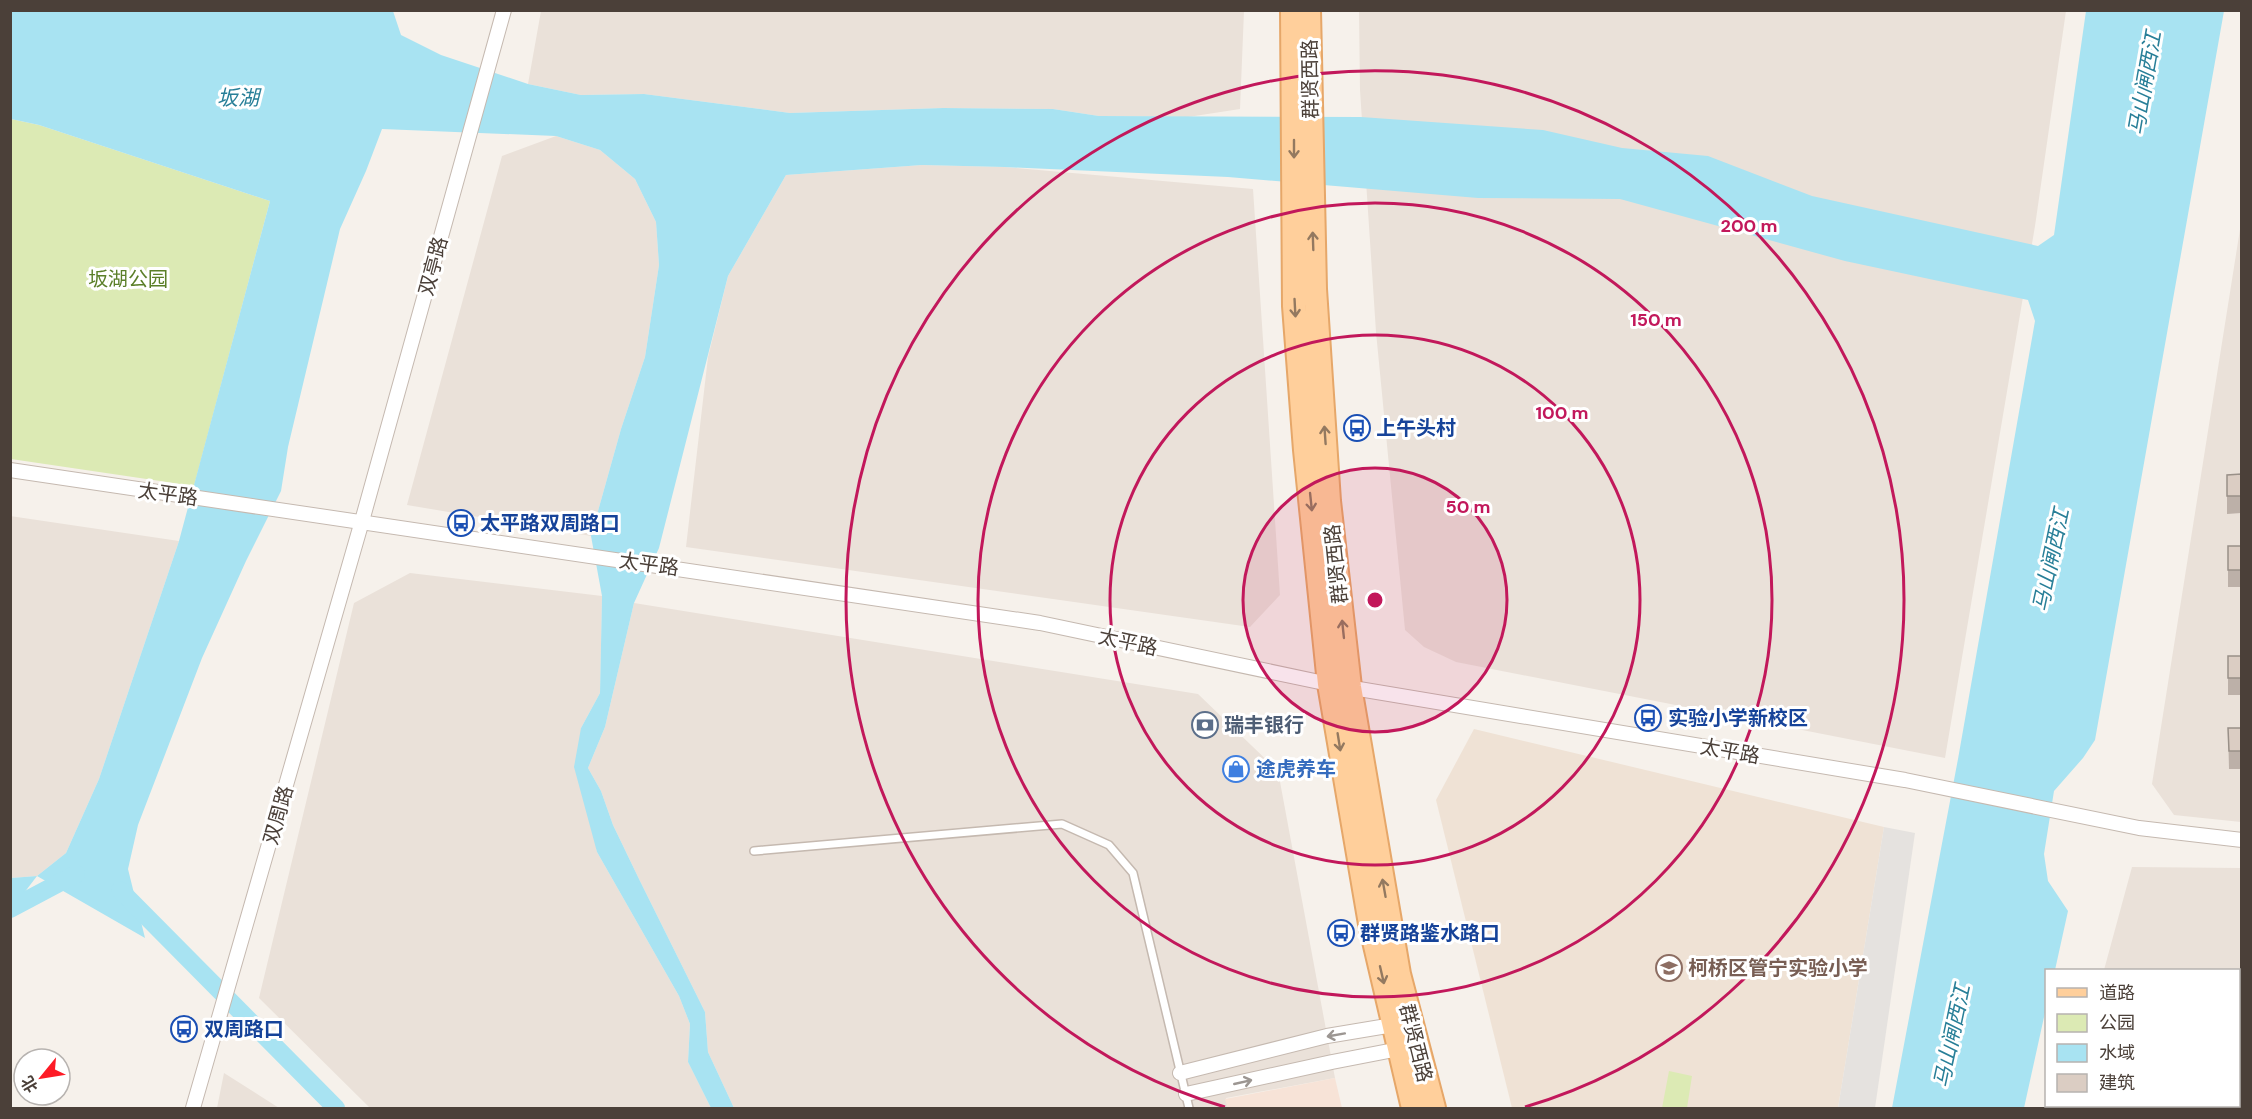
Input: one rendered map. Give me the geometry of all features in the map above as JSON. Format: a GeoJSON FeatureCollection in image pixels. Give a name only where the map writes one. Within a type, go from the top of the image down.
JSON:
{"type":"FeatureCollection","features":[{"type":"Feature","properties":{"kind":"main road","name":"群贤西路"},"geometry":{"type":"LineString","coordinates":[[1292,10],[1302,113]]}},
{"type":"Feature","properties":{"kind":"main road","name":"群贤西路"},"geometry":{"type":"LineString","coordinates":[[1309,10],[1302,113],[1303,187],[1294,306],[1305,450],[1340,686],[1370,924],[1413,1108]]}},
{"type":"Feature","properties":{"kind":"main road","name":"群贤西路"},"geometry":{"type":"LineString","coordinates":[[1340,686],[1399,974],[1434,1108]]}},
{"type":"Feature","properties":{"kind":"street","name":"双亭路"},"geometry":{"type":"LineString","coordinates":[[362,521],[504,10]]}},
{"type":"Feature","properties":{"kind":"street","name":"太平路"},"geometry":{"type":"LineString","coordinates":[[10,470],[1040,623],[1340,686],[1905,780],[2139,828],[2241,840]]}},
{"type":"Feature","properties":{"kind":"street","name":"双周路"},"geometry":{"type":"LineString","coordinates":[[194,1108],[362,521]]}},
{"type":"Feature","properties":{"kind":"street"},"geometry":{"type":"LineString","coordinates":[[1180,1073],[1327,1036],[1394,1025]]}},
{"type":"Feature","properties":{"kind":"street"},"geometry":{"type":"LineString","coordinates":[[1186,1094],[1399,1049]]}},
{"type":"Feature","properties":{"kind":"lane"},"geometry":{"type":"LineString","coordinates":[[754,851],[1062,824],[1109,845],[1133,873],[1189,1108]]}},
{"type":"Feature","properties":{"kind":"shaded area"},"geometry":{"type":"Polygon","coordinates":[[[541,11],[1244,11],[1240,109],[1188,117],[1099,116],[1053,109],[943,108],[790,113],[644,94],[581,95],[528,84],[541,11]]]}},
{"type":"Feature","properties":{"kind":"shaded area"},"geometry":{"type":"Polygon","coordinates":[[[1359,11],[2066,11],[2035,226],[1945,758],[1456,662],[1424,647],[1405,630],[1376,332],[1360,90],[1359,11]]]}},
{"type":"Feature","properties":{"kind":"shaded area"},"geometry":{"type":"Polygon","coordinates":[[[556,136],[600,150],[635,179],[656,222],[659,265],[645,357],[621,429],[591,536],[407,505],[502,156],[556,136]]]}},
{"type":"Feature","properties":{"kind":"shaded area"},"geometry":{"type":"Polygon","coordinates":[[[922,165],[1004,167],[1253,189],[1280,595],[1250,627],[686,547],[708,357],[728,276],[786,175],[922,165]]]}},
{"type":"Feature","properties":{"kind":"shaded area"},"geometry":{"type":"Polygon","coordinates":[[[2241,223],[2241,822],[2174,815],[2152,784],[2241,223]]]}},
{"type":"Feature","properties":{"kind":"shaded area"},"geometry":{"type":"Polygon","coordinates":[[[10,516],[179,541],[99,779],[66,853],[37,876],[11,878],[10,516]]]}},
{"type":"Feature","properties":{"kind":"shaded area"},"geometry":{"type":"Polygon","coordinates":[[[410,573],[602,596],[600,693],[581,728],[597,852],[679,996],[690,1024],[688,1062],[711,1108],[370,1108],[259,998],[354,603],[410,573]]]}},
{"type":"Feature","properties":{"kind":"shaded area"},"geometry":{"type":"Polygon","coordinates":[[[634,603],[1198,694],[1278,771],[1335,1078],[1226,1098],[1228,1108],[734,1108],[708,1052],[705,1012],[613,825],[601,791],[588,768],[605,727],[634,603]]]}},
{"type":"Feature","properties":{"kind":"shaded area","name":"柯桥区管宁实验小学"},"geometry":{"type":"Polygon","coordinates":[[[1474,729],[1884,827],[1838,1108],[1512,1108],[1436,800],[1474,729]]]}},
{"type":"Feature","properties":{"kind":"shaded area"},"geometry":{"type":"Polygon","coordinates":[[[1884,827],[1915,833],[1875,1108],[1838,1108],[1884,827]]]}},
{"type":"Feature","properties":{"kind":"shaded area"},"geometry":{"type":"Polygon","coordinates":[[[2132,867],[2241,868],[2241,1108],[2068,1108],[2240,1107],[2240,969],[2104,969],[2132,867]]]}},
{"type":"Feature","properties":{"kind":"shaded area"},"geometry":{"type":"Polygon","coordinates":[[[224,1073],[279,1108],[217,1108],[224,1073]]]}},
{"type":"Feature","properties":{"kind":"shaded area"},"geometry":{"type":"Polygon","coordinates":[[[1335,1078],[1342,1108],[1228,1108],[1225,1099],[1335,1078]]]}},
{"type":"Feature","properties":{"kind":"green space","name":"坂湖公园"},"geometry":{"type":"Polygon","coordinates":[[[11,119],[39,125],[270,201],[194,486],[11,459],[11,119]]]}},
{"type":"Feature","properties":{"kind":"green space"},"geometry":{"type":"Polygon","coordinates":[[[1669,1071],[1692,1076],[1687,1108],[1662,1108],[1669,1071]]]}},
{"type":"Feature","properties":{"kind":"water"},"geometry":{"type":"Polygon","coordinates":[[[11,11],[393,11],[401,35],[441,55],[528,84],[581,95],[644,94],[790,113],[943,108],[1053,109],[1099,116],[1361,117],[1543,130],[1622,148],[1708,156],[1812,196],[2038,246],[2054,235],[2086,11],[2224,11],[2095,740],[2083,758],[2054,791],[2044,854],[2048,881],[2068,911],[2055,969],[2045,969],[2045,1013],[2024,1108],[1892,1108],[1958,759],[2035,321],[2028,300],[1845,261],[1620,199],[1478,198],[1228,177],[1004,167],[922,165],[786,175],[728,276],[659,548],[634,603],[605,727],[588,768],[601,791],[613,825],[705,1012],[708,1052],[734,1108],[711,1108],[688,1062],[690,1024],[679,996],[597,852],[574,767],[581,728],[600,693],[602,596],[591,536],[621,429],[645,357],[659,265],[656,222],[635,179],[600,150],[556,136],[382,129],[340,229],[288,447],[281,491],[202,658],[138,825],[128,869],[145,938],[37,876],[66,853],[99,779],[179,541],[270,201],[39,125],[11,119],[11,11]]]}},
{"type":"Feature","properties":{"kind":"water"},"geometry":{"type":"Polygon","coordinates":[[[37,876],[11,910],[11,878],[37,876]]]}},
{"type":"Feature","properties":{"kind":"building"},"geometry":{"type":"Polygon","coordinates":[[[2241,474],[2241,496],[2227,496],[2227,475],[2241,474]]]}},
{"type":"Feature","properties":{"kind":"building"},"geometry":{"type":"Polygon","coordinates":[[[2228,546],[2241,546],[2241,570],[2228,570],[2228,546]]]}},
{"type":"Feature","properties":{"kind":"building"},"geometry":{"type":"Polygon","coordinates":[[[2228,656],[2241,656],[2241,678],[2228,678],[2228,656]]]}},
{"type":"Feature","properties":{"kind":"building"},"geometry":{"type":"Polygon","coordinates":[[[2228,728],[2241,728],[2241,751],[2229,751],[2228,728]]]}},
{"type":"Feature","properties":{"kind":"waterway"},"geometry":{"type":"LineString","coordinates":[[10,909],[76,874]]}},
{"type":"Feature","properties":{"kind":"waterway"},"geometry":{"type":"LineString","coordinates":[[120,890],[336,1108]]}},
{"type":"Feature","properties":{"kind":"place","name":"上午头村"},"geometry":{"type":"Point","coordinates":[1357,428]}},
{"type":"Feature","properties":{"kind":"place","name":"太平路双周路口"},"geometry":{"type":"Point","coordinates":[461,523]}},
{"type":"Feature","properties":{"kind":"place","name":"实验小学新校区"},"geometry":{"type":"Point","coordinates":[1648,718]}},
{"type":"Feature","properties":{"kind":"place","name":"瑞丰银行"},"geometry":{"type":"Point","coordinates":[1205,725]}},
{"type":"Feature","properties":{"kind":"place","name":"途虎养车"},"geometry":{"type":"Point","coordinates":[1236,769]}},
{"type":"Feature","properties":{"kind":"place","name":"群贤路鉴水路口"},"geometry":{"type":"Point","coordinates":[1341,933]}},
{"type":"Feature","properties":{"kind":"place","name":"柯桥区管宁实验小学"},"geometry":{"type":"Point","coordinates":[1669,968]}},
{"type":"Feature","properties":{"kind":"place","name":"双周路口"},"geometry":{"type":"Point","coordinates":[184,1029]}},
{"type":"Feature","properties":{"kind":"water label","name":"马山闸西江"},"geometry":{"type":"Point","coordinates":[2145,83]}},
{"type":"Feature","properties":{"kind":"water label","name":"坂湖"},"geometry":{"type":"Point","coordinates":[238,98]}},
{"type":"Feature","properties":{"kind":"water label","name":"马山闸西江"},"geometry":{"type":"Point","coordinates":[2051,560]}},
{"type":"Feature","properties":{"kind":"water label","name":"马山闸西江"},"geometry":{"type":"Point","coordinates":[1952,1036]}}]}
